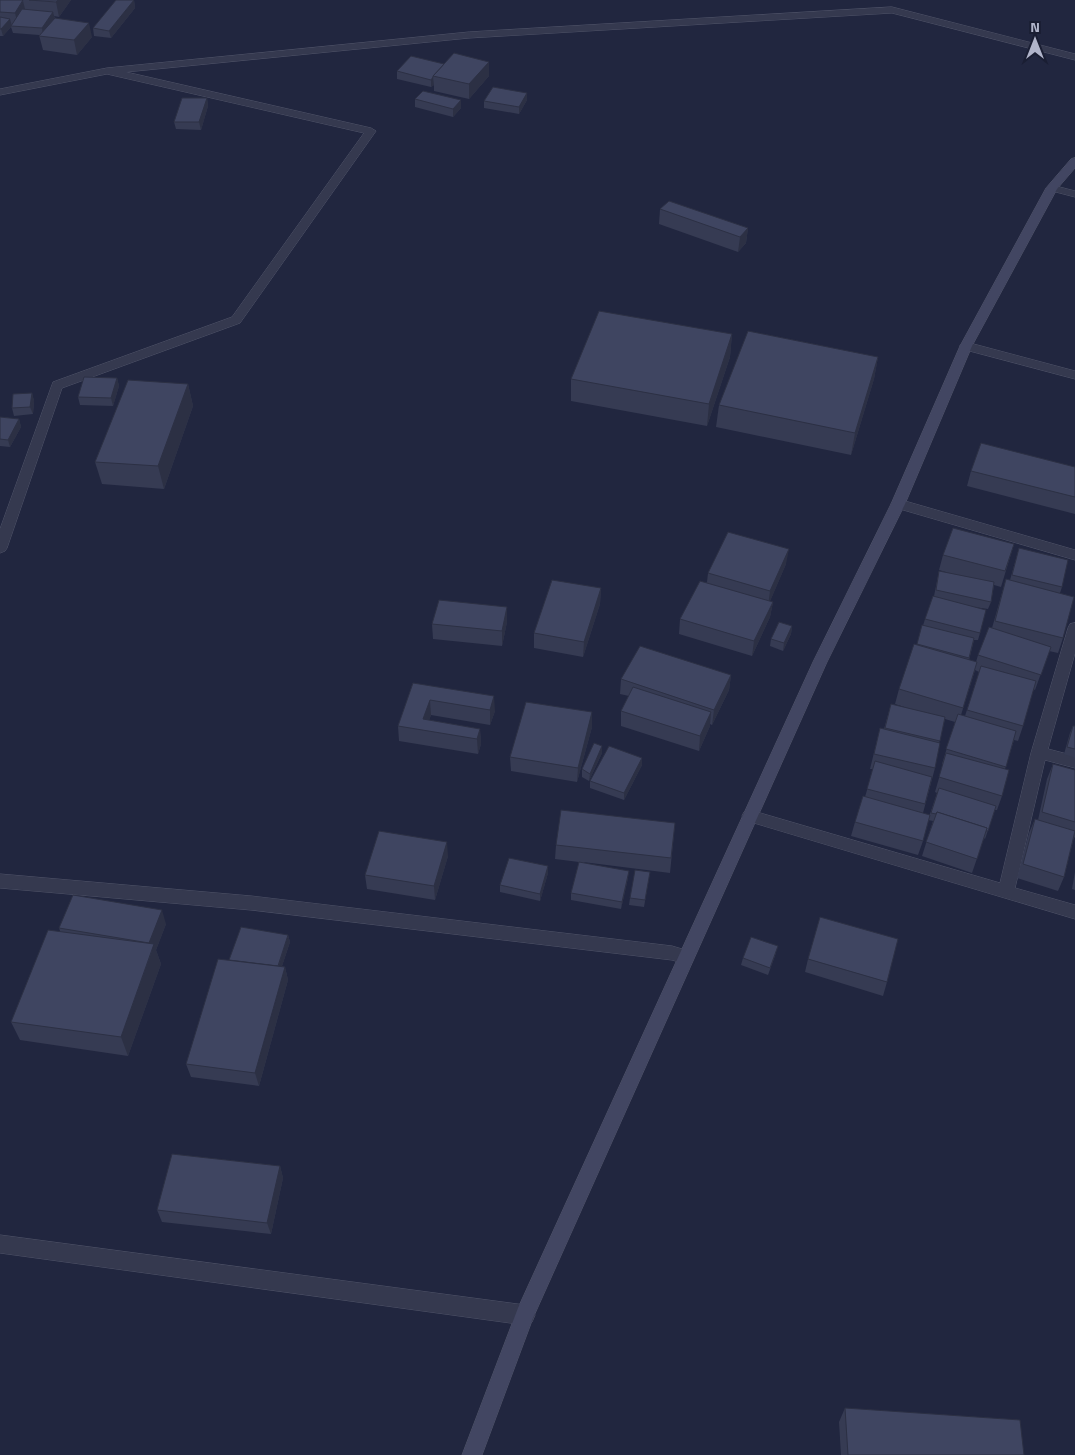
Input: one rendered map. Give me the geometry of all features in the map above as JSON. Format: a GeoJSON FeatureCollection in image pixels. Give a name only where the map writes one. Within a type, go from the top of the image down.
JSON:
{"type":"FeatureCollection","features":[{"type":"Feature","properties":{"kind":"main road"},"geometry":{"type":"LineString","coordinates":[[472,1455],[525,1315],[820,662],[898,504],[966,346],[1052,188],[1075,161]]}},
{"type":"Feature","properties":{"kind":"street"},"geometry":{"type":"LineString","coordinates":[[0,92],[107,70],[469,35],[892,10],[1075,57]]}},
{"type":"Feature","properties":{"kind":"street"},"geometry":{"type":"LineString","coordinates":[[0,548],[57,385],[236,320],[371,131],[107,70]]}},
{"type":"Feature","properties":{"kind":"street"},"geometry":{"type":"LineString","coordinates":[[1052,188],[1075,194]]}},
{"type":"Feature","properties":{"kind":"street"},"geometry":{"type":"LineString","coordinates":[[966,346],[1075,375]]}},
{"type":"Feature","properties":{"kind":"street"},"geometry":{"type":"LineString","coordinates":[[898,504],[1075,555]]}},
{"type":"Feature","properties":{"kind":"street"},"geometry":{"type":"LineString","coordinates":[[1006,892],[1039,753],[1075,628]]}},
{"type":"Feature","properties":{"kind":"street"},"geometry":{"type":"LineString","coordinates":[[1039,753],[1075,762]]}},
{"type":"Feature","properties":{"kind":"street"},"geometry":{"type":"LineString","coordinates":[[750,816],[1075,912]]}},
{"type":"Feature","properties":{"kind":"street"},"geometry":{"type":"LineString","coordinates":[[0,881],[251,903],[672,953],[686,957]]}},
{"type":"Feature","properties":{"kind":"street"},"geometry":{"type":"LineString","coordinates":[[0,1244],[525,1315]]}},
{"type":"Feature","properties":{"kind":"building"},"geometry":{"type":"Polygon","coordinates":[[[0,0],[23,0],[15,13],[0,12],[0,0]]]}},
{"type":"Feature","properties":{"kind":"building"},"geometry":{"type":"Polygon","coordinates":[[[29,0],[58,0],[56,2],[29,0]]]}},
{"type":"Feature","properties":{"kind":"building"},"geometry":{"type":"Polygon","coordinates":[[[116,0],[134,0],[109,31],[93,28],[116,0]]]}},
{"type":"Feature","properties":{"kind":"building"},"geometry":{"type":"Polygon","coordinates":[[[22,9],[53,12],[42,28],[11,26],[22,9]]]}},
{"type":"Feature","properties":{"kind":"building"},"geometry":{"type":"Polygon","coordinates":[[[0,17],[10,19],[1,29],[0,29],[0,17]]]}},
{"type":"Feature","properties":{"kind":"building"},"geometry":{"type":"Polygon","coordinates":[[[55,18],[89,23],[74,40],[39,36],[55,18]]]}},
{"type":"Feature","properties":{"kind":"building"},"geometry":{"type":"Polygon","coordinates":[[[454,53],[489,62],[469,84],[433,76],[454,53]]]}},
{"type":"Feature","properties":{"kind":"building"},"geometry":{"type":"Polygon","coordinates":[[[411,56],[444,64],[431,80],[397,71],[411,56]]]}},
{"type":"Feature","properties":{"kind":"building"},"geometry":{"type":"Polygon","coordinates":[[[493,87],[527,93],[519,107],[484,101],[493,87]]]}},
{"type":"Feature","properties":{"kind":"building"},"geometry":{"type":"Polygon","coordinates":[[[423,91],[461,100],[453,109],[415,99],[423,91]]]}},
{"type":"Feature","properties":{"kind":"building"},"geometry":{"type":"Polygon","coordinates":[[[182,98],[207,98],[199,122],[174,122],[182,98]]]}},
{"type":"Feature","properties":{"kind":"building"},"geometry":{"type":"Polygon","coordinates":[[[669,201],[748,228],[740,237],[660,209],[669,201]]]}},
{"type":"Feature","properties":{"kind":"building"},"geometry":{"type":"Polygon","coordinates":[[[599,311],[732,334],[709,404],[571,379],[599,311]]]}},
{"type":"Feature","properties":{"kind":"building"},"geometry":{"type":"Polygon","coordinates":[[[748,331],[878,357],[855,433],[719,405],[748,331]]]}},
{"type":"Feature","properties":{"kind":"building"},"geometry":{"type":"Polygon","coordinates":[[[84,377],[117,378],[111,398],[78,397],[84,377]]]}},
{"type":"Feature","properties":{"kind":"building"},"geometry":{"type":"Polygon","coordinates":[[[128,380],[188,384],[158,466],[95,462],[128,380]]]}},
{"type":"Feature","properties":{"kind":"building"},"geometry":{"type":"Polygon","coordinates":[[[32,393],[30,407],[12,408],[13,394],[32,393]]]}},
{"type":"Feature","properties":{"kind":"building"},"geometry":{"type":"Polygon","coordinates":[[[0,417],[19,419],[8,440],[0,439],[0,417]]]}},
{"type":"Feature","properties":{"kind":"building"},"geometry":{"type":"Polygon","coordinates":[[[981,443],[1075,467],[1075,497],[971,471],[981,443]]]}},
{"type":"Feature","properties":{"kind":"building"},"geometry":{"type":"Polygon","coordinates":[[[953,528],[1014,544],[1005,571],[943,555],[953,528]]]}},
{"type":"Feature","properties":{"kind":"building"},"geometry":{"type":"Polygon","coordinates":[[[728,532],[789,549],[770,591],[708,573],[728,532]]]}},
{"type":"Feature","properties":{"kind":"building"},"geometry":{"type":"Polygon","coordinates":[[[1019,548],[1068,560],[1062,587],[1012,575],[1019,548]]]}},
{"type":"Feature","properties":{"kind":"building"},"geometry":{"type":"Polygon","coordinates":[[[939,571],[994,582],[991,602],[936,590],[939,571]]]}},
{"type":"Feature","properties":{"kind":"building"},"geometry":{"type":"Polygon","coordinates":[[[1006,579],[1074,597],[1063,638],[995,621],[1006,579]]]}},
{"type":"Feature","properties":{"kind":"building"},"geometry":{"type":"Polygon","coordinates":[[[552,580],[601,588],[584,642],[534,633],[552,580]]]}},
{"type":"Feature","properties":{"kind":"building"},"geometry":{"type":"Polygon","coordinates":[[[700,581],[773,602],[754,641],[680,619],[700,581]]]}},
{"type":"Feature","properties":{"kind":"building"},"geometry":{"type":"Polygon","coordinates":[[[933,596],[986,610],[980,633],[925,619],[933,596]]]}},
{"type":"Feature","properties":{"kind":"building"},"geometry":{"type":"Polygon","coordinates":[[[439,600],[507,607],[502,631],[432,624],[439,600]]]}},
{"type":"Feature","properties":{"kind":"building"},"geometry":{"type":"Polygon","coordinates":[[[779,622],[792,626],[784,643],[771,639],[779,622]]]}},
{"type":"Feature","properties":{"kind":"building"},"geometry":{"type":"Polygon","coordinates":[[[922,625],[974,638],[969,658],[917,644],[922,625]]]}},
{"type":"Feature","properties":{"kind":"building"},"geometry":{"type":"Polygon","coordinates":[[[989,627],[1051,647],[1041,675],[978,655],[989,627]]]}},
{"type":"Feature","properties":{"kind":"building"},"geometry":{"type":"Polygon","coordinates":[[[914,644],[977,662],[963,708],[899,689],[914,644]]]}},
{"type":"Feature","properties":{"kind":"building"},"geometry":{"type":"Polygon","coordinates":[[[640,646],[731,675],[714,710],[621,679],[640,646]]]}},
{"type":"Feature","properties":{"kind":"building"},"geometry":{"type":"Polygon","coordinates":[[[981,666],[1036,681],[1023,726],[967,710],[981,666]]]}},
{"type":"Feature","properties":{"kind":"building"},"geometry":{"type":"Polygon","coordinates":[[[413,683],[494,696],[490,710],[430,700],[423,719],[480,729],[477,739],[398,726],[413,683]]]}},
{"type":"Feature","properties":{"kind":"building"},"geometry":{"type":"Polygon","coordinates":[[[633,687],[711,712],[700,736],[621,711],[633,687]]]}},
{"type":"Feature","properties":{"kind":"building"},"geometry":{"type":"Polygon","coordinates":[[[526,702],[592,712],[578,768],[510,757],[526,702]]]}},
{"type":"Feature","properties":{"kind":"building"},"geometry":{"type":"Polygon","coordinates":[[[891,704],[945,717],[940,741],[885,728],[891,704]]]}},
{"type":"Feature","properties":{"kind":"building"},"geometry":{"type":"Polygon","coordinates":[[[958,714],[1016,731],[1006,767],[946,749],[958,714]]]}},
{"type":"Feature","properties":{"kind":"building"},"geometry":{"type":"Polygon","coordinates":[[[1073,726],[1075,726],[1075,749],[1067,747],[1073,726]]]}},
{"type":"Feature","properties":{"kind":"building"},"geometry":{"type":"Polygon","coordinates":[[[880,728],[940,743],[935,768],[874,754],[880,728]]]}},
{"type":"Feature","properties":{"kind":"building"},"geometry":{"type":"Polygon","coordinates":[[[594,743],[602,746],[590,774],[582,769],[594,743]]]}},
{"type":"Feature","properties":{"kind":"building"},"geometry":{"type":"Polygon","coordinates":[[[609,746],[642,758],[624,793],[590,781],[609,746]]]}},
{"type":"Feature","properties":{"kind":"building"},"geometry":{"type":"Polygon","coordinates":[[[946,753],[1009,770],[1002,796],[939,777],[946,753]]]}},
{"type":"Feature","properties":{"kind":"building"},"geometry":{"type":"Polygon","coordinates":[[[875,761],[932,777],[925,804],[867,789],[875,761]]]}},
{"type":"Feature","properties":{"kind":"building"},"geometry":{"type":"Polygon","coordinates":[[[1053,764],[1075,770],[1075,822],[1042,812],[1053,764]]]}},
{"type":"Feature","properties":{"kind":"building"},"geometry":{"type":"Polygon","coordinates":[[[939,788],[996,806],[988,831],[986,831],[987,828],[937,812],[936,814],[931,813],[939,788]]]}},
{"type":"Feature","properties":{"kind":"building"},"geometry":{"type":"Polygon","coordinates":[[[863,796],[930,815],[923,841],[855,822],[863,796]]]}},
{"type":"Feature","properties":{"kind":"building"},"geometry":{"type":"Polygon","coordinates":[[[561,810],[675,823],[671,858],[556,845],[561,810]]]}},
{"type":"Feature","properties":{"kind":"building"},"geometry":{"type":"Polygon","coordinates":[[[937,812],[987,828],[977,859],[926,842],[937,812]]]}},
{"type":"Feature","properties":{"kind":"building"},"geometry":{"type":"Polygon","coordinates":[[[1035,819],[1075,831],[1064,877],[1023,864],[1035,819]]]}},
{"type":"Feature","properties":{"kind":"building"},"geometry":{"type":"Polygon","coordinates":[[[379,831],[447,842],[434,886],[365,875],[379,831]]]}},
{"type":"Feature","properties":{"kind":"building"},"geometry":{"type":"Polygon","coordinates":[[[509,858],[548,866],[540,894],[500,885],[509,858]]]}},
{"type":"Feature","properties":{"kind":"building"},"geometry":{"type":"Polygon","coordinates":[[[579,862],[629,871],[622,902],[571,893],[579,862]]]}},
{"type":"Feature","properties":{"kind":"building"},"geometry":{"type":"Polygon","coordinates":[[[635,870],[650,872],[645,900],[630,898],[635,870]]]}},
{"type":"Feature","properties":{"kind":"building"},"geometry":{"type":"Polygon","coordinates":[[[73,895],[162,910],[149,943],[59,928],[73,895]]]}},
{"type":"Feature","properties":{"kind":"building"},"geometry":{"type":"Polygon","coordinates":[[[820,917],[898,939],[887,982],[808,959],[820,917]]]}},
{"type":"Feature","properties":{"kind":"building"},"geometry":{"type":"Polygon","coordinates":[[[241,927],[288,935],[278,966],[229,960],[241,927]]]}},
{"type":"Feature","properties":{"kind":"building"},"geometry":{"type":"Polygon","coordinates":[[[48,930],[154,944],[121,1037],[11,1022],[48,930]]]}},
{"type":"Feature","properties":{"kind":"building"},"geometry":{"type":"Polygon","coordinates":[[[751,937],[778,946],[770,968],[743,958],[751,937]]]}},
{"type":"Feature","properties":{"kind":"building"},"geometry":{"type":"Polygon","coordinates":[[[218,959],[285,967],[255,1073],[186,1064],[218,959]]]}},
{"type":"Feature","properties":{"kind":"building"},"geometry":{"type":"Polygon","coordinates":[[[172,1154],[280,1166],[267,1223],[157,1210],[172,1154]]]}},
{"type":"Feature","properties":{"kind":"building"},"geometry":{"type":"Polygon","coordinates":[[[845,1408],[1020,1420],[1024,1455],[848,1455],[845,1408]]]}}]}
